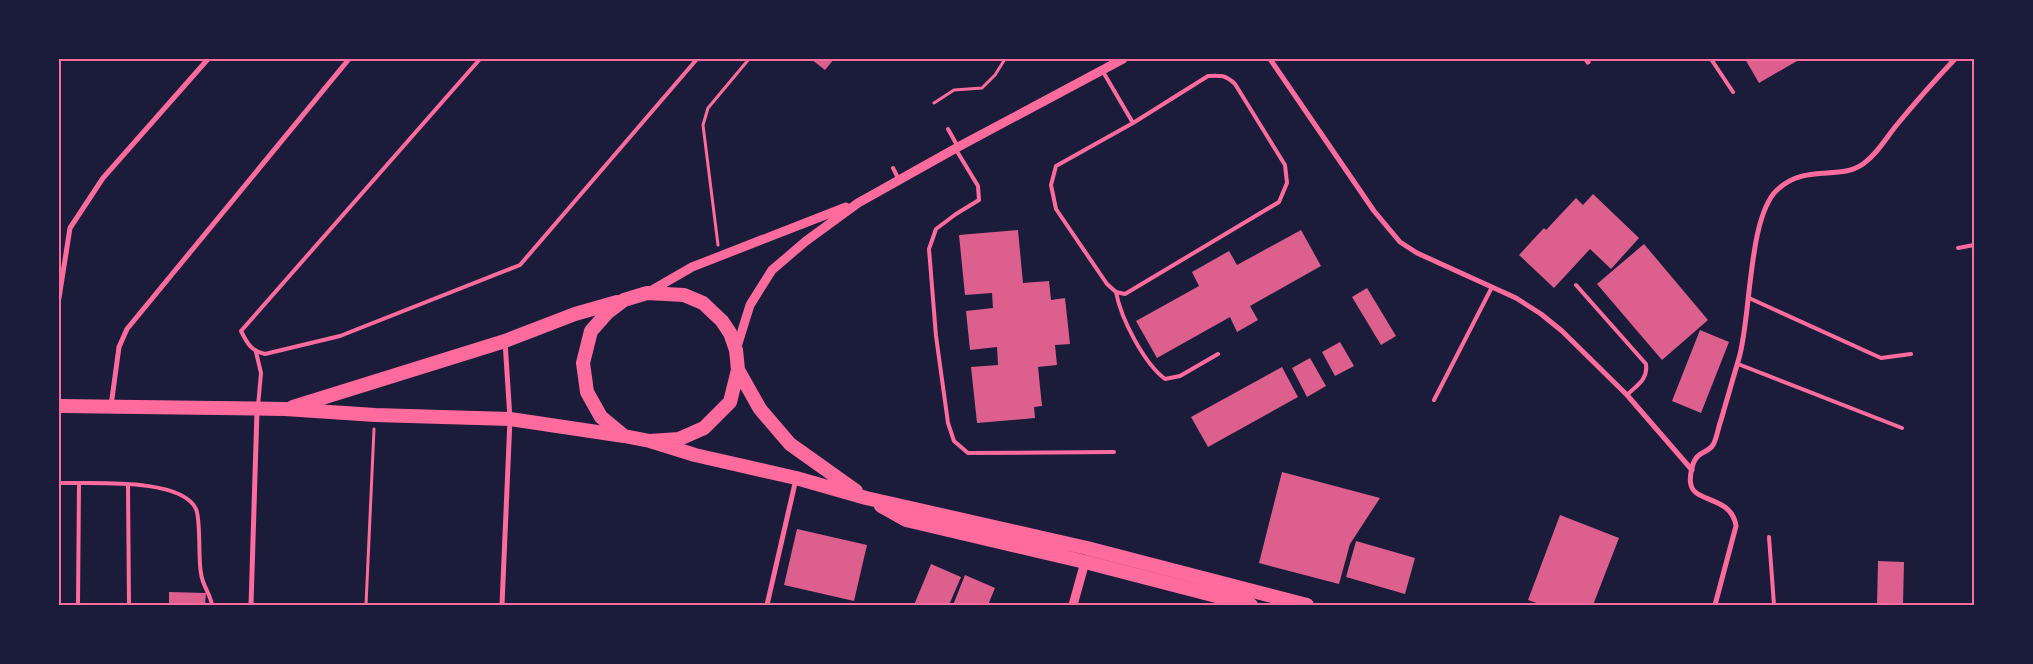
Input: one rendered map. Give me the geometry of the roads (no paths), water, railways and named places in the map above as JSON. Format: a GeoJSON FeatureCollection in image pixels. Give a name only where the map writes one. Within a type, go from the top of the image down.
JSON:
{"type":"FeatureCollection","features":[{"type":"Feature","properties":{"kind":"highway"},"geometry":{"type":"LineString","coordinates":[[285,409],[505,341],[575,314],[647,293],[684,294],[703,302],[722,321],[730,333],[736,350],[738,370],[730,402],[704,428],[679,439],[650,441]]}},
{"type":"Feature","properties":{"kind":"highway"},"geometry":{"type":"LineString","coordinates":[[624,300],[607,313],[591,331],[583,363],[587,392],[601,417],[624,436]]}},
{"type":"Feature","properties":{"kind":"highway"},"geometry":{"type":"LineString","coordinates":[[738,370],[760,409],[790,444],[866,498],[906,520],[1085,562],[1251,605]]}},
{"type":"Feature","properties":{"kind":"highway"},"geometry":{"type":"LineString","coordinates":[[59,406],[258,408],[510,420],[624,436],[650,441],[695,455],[796,478],[866,498],[1087,548],[1307,605]]}},
{"type":"Feature","properties":{"kind":"street"},"geometry":{"type":"LineString","coordinates":[[59,298],[70,228],[103,178],[208,59]]}},
{"type":"Feature","properties":{"kind":"street"},"geometry":{"type":"LineString","coordinates":[[111,407],[119,347],[127,329],[349,59]]}},
{"type":"Feature","properties":{"kind":"street"},"geometry":{"type":"LineString","coordinates":[[736,350],[750,305],[772,270],[806,242],[858,203],[956,147],[1123,59]]}},
{"type":"Feature","properties":{"kind":"street"},"geometry":{"type":"LineString","coordinates":[[1270,59],[1374,212],[1400,242],[1417,253],[1492,287],[1541,314],[1568,337],[1627,395],[1692,470]]}},
{"type":"Feature","properties":{"kind":"street"},"geometry":{"type":"LineString","coordinates":[[1715,605],[1736,526],[1735,519],[1728,508],[1697,493],[1692,488],[1690,481],[1694,462],[1698,456],[1713,446],[1738,364],[1760,224],[1770,199],[1777,190],[1801,176],[1850,170],[1862,165],[1881,146],[1894,128],[1955,59]]}},
{"type":"Feature","properties":{"kind":"street"},"geometry":{"type":"LineString","coordinates":[[647,293],[692,267],[858,203]]}},
{"type":"Feature","properties":{"kind":"street"},"geometry":{"type":"LineString","coordinates":[[502,605],[510,420],[505,341]]}},
{"type":"Feature","properties":{"kind":"street"},"geometry":{"type":"LineString","coordinates":[[251,605],[258,408]]}},
{"type":"Feature","properties":{"kind":"street"},"geometry":{"type":"LineString","coordinates":[[767,605],[796,478]]}},
{"type":"Feature","properties":{"kind":"street"},"geometry":{"type":"LineString","coordinates":[[1073,605],[1085,562]]}},
{"type":"Feature","properties":{"kind":"lane"},"geometry":{"type":"LineString","coordinates":[[258,408],[261,373],[256,352],[247,343],[241,330],[480,59]]}},
{"type":"Feature","properties":{"kind":"lane"},"geometry":{"type":"LineString","coordinates":[[256,352],[265,354],[340,336],[520,265],[697,59]]}},
{"type":"Feature","properties":{"kind":"lane"},"geometry":{"type":"LineString","coordinates":[[1711,59],[1733,92]]}},
{"type":"Feature","properties":{"kind":"lane"},"geometry":{"type":"LineString","coordinates":[[1102,70],[1133,123]]}},
{"type":"Feature","properties":{"kind":"lane"},"geometry":{"type":"LineString","coordinates":[[1221,74],[1235,84],[1285,164],[1287,183],[1279,202],[1124,294],[1116,292],[1107,284],[1056,209],[1051,184],[1056,166],[1133,123],[1208,76],[1221,74]]}},
{"type":"Feature","properties":{"kind":"lane"},"geometry":{"type":"LineString","coordinates":[[948,129],[978,186],[979,200],[936,229],[929,249],[940,374],[948,423],[954,441],[968,454],[1114,452]]}},
{"type":"Feature","properties":{"kind":"lane"},"geometry":{"type":"LineString","coordinates":[[893,168],[899,180]]}},
{"type":"Feature","properties":{"kind":"lane"},"geometry":{"type":"LineString","coordinates":[[1958,248],[1974,245]]}},
{"type":"Feature","properties":{"kind":"lane"},"geometry":{"type":"LineString","coordinates":[[1576,285],[1646,364],[1647,372],[1645,379],[1627,395]]}},
{"type":"Feature","properties":{"kind":"lane"},"geometry":{"type":"LineString","coordinates":[[1434,400],[1492,287]]}},
{"type":"Feature","properties":{"kind":"lane"},"geometry":{"type":"LineString","coordinates":[[1116,292],[1119,309],[1128,326],[1154,371],[1165,379],[1180,376],[1218,354]]}},
{"type":"Feature","properties":{"kind":"lane"},"geometry":{"type":"LineString","coordinates":[[1748,298],[1881,358],[1911,354]]}},
{"type":"Feature","properties":{"kind":"lane"},"geometry":{"type":"LineString","coordinates":[[1738,364],[1902,428]]}},
{"type":"Feature","properties":{"kind":"lane"},"geometry":{"type":"LineString","coordinates":[[59,483],[128,484],[173,490],[183,495],[197,510],[201,575],[211,595],[212,605]]}},
{"type":"Feature","properties":{"kind":"lane"},"geometry":{"type":"LineString","coordinates":[[78,605],[79,484]]}},
{"type":"Feature","properties":{"kind":"lane"},"geometry":{"type":"LineString","coordinates":[[128,484],[129,605]]}},
{"type":"Feature","properties":{"kind":"lane"},"geometry":{"type":"LineString","coordinates":[[1769,537],[1774,605]]}}]}
